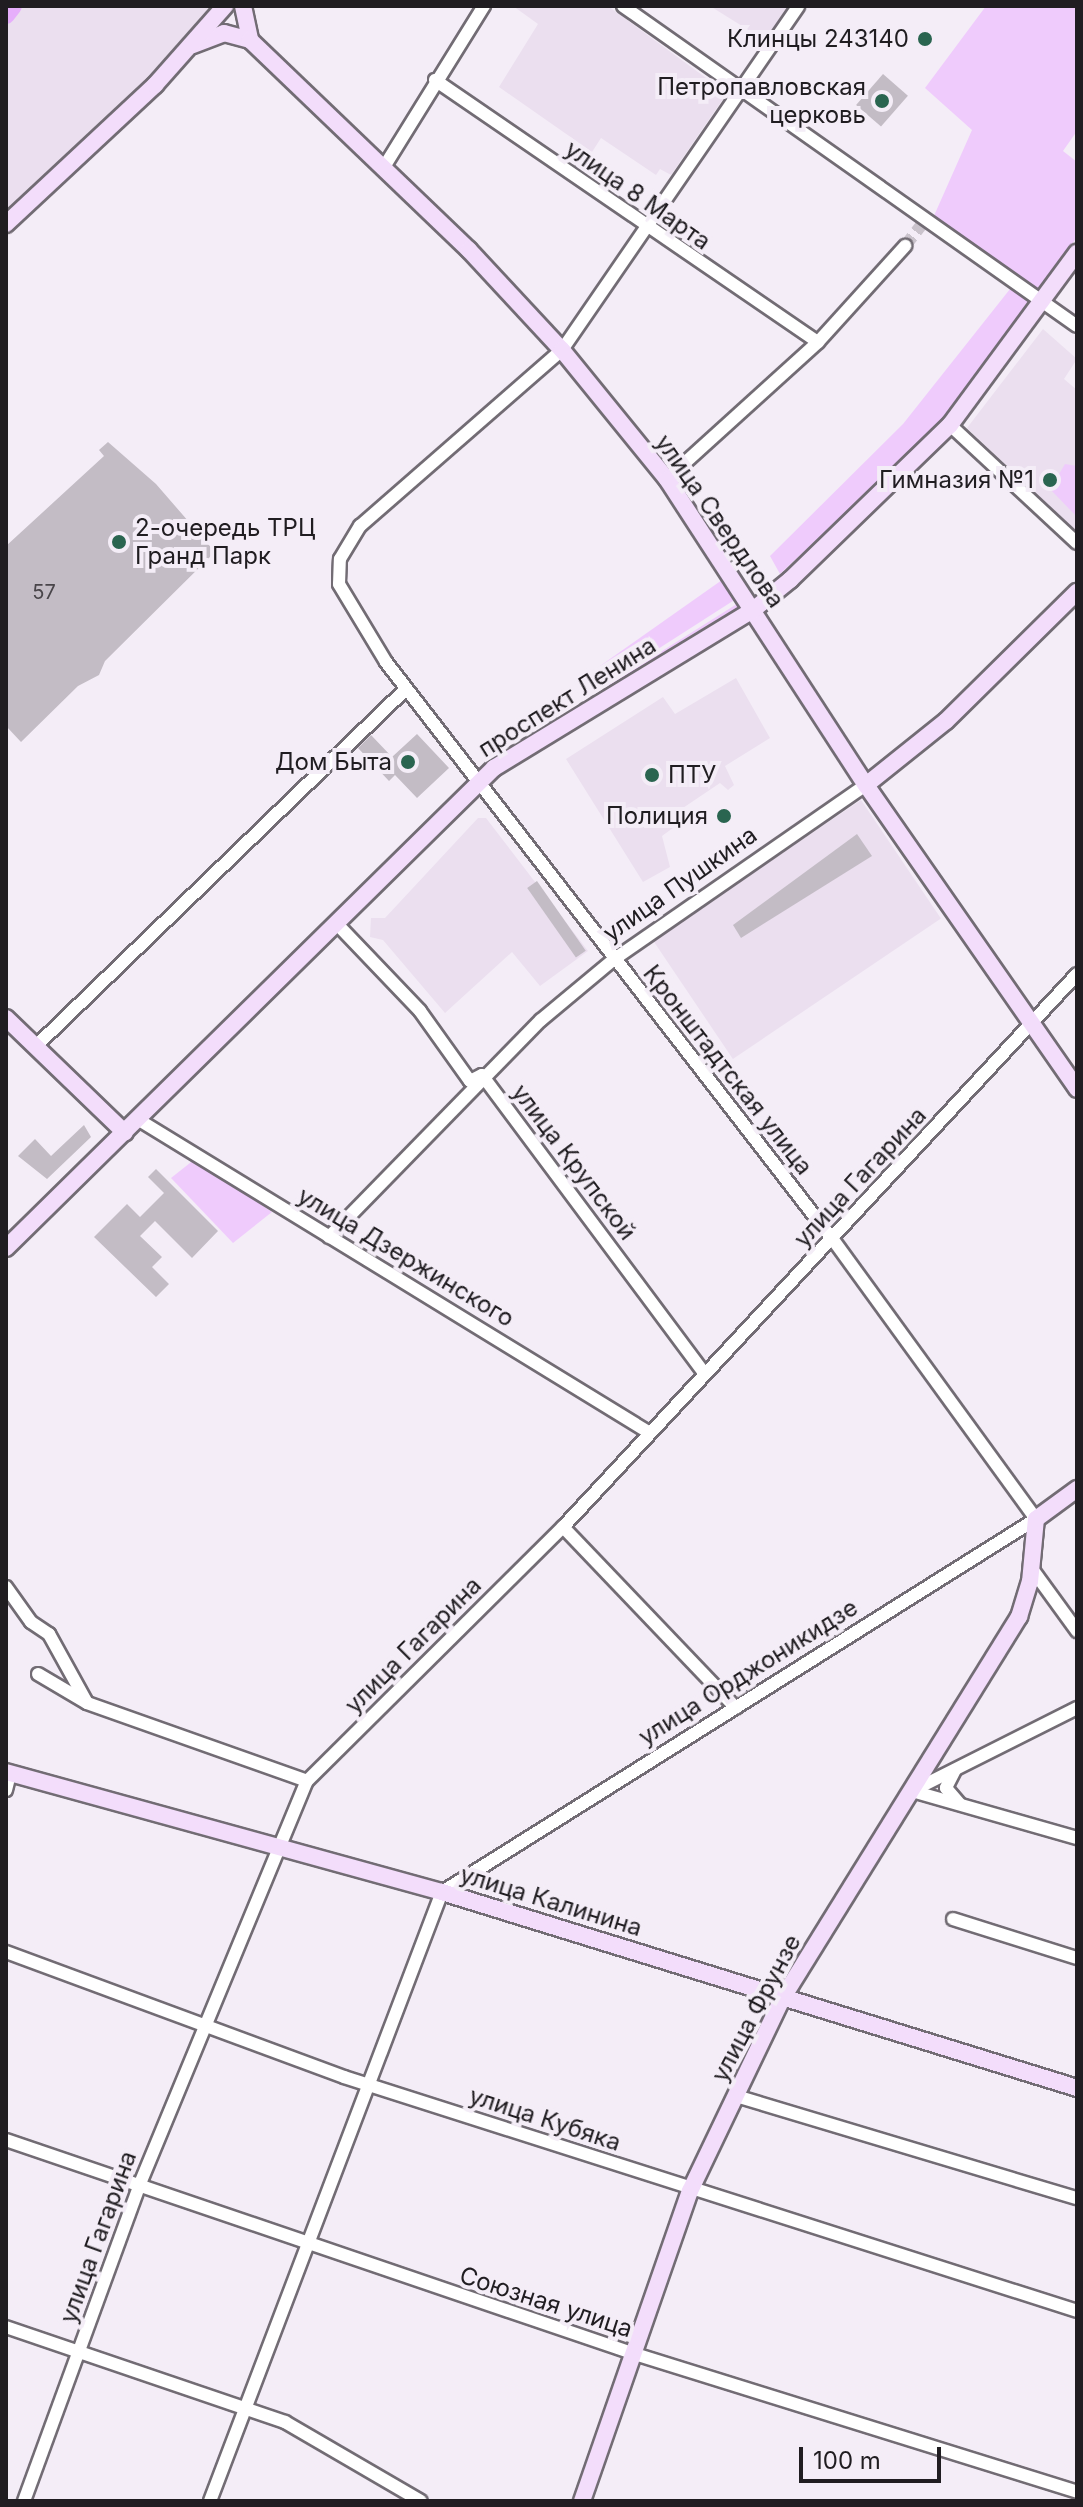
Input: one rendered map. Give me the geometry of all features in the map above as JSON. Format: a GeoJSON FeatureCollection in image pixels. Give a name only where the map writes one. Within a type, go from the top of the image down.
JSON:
{"type":"FeatureCollection","features":[{"type":"Feature","properties":{"kind":"main road"},"geometry":{"type":"LineString","coordinates":[[6,224],[193,45],[225,6]]}},
{"type":"Feature","properties":{"kind":"main road"},"geometry":{"type":"LineString","coordinates":[[193,45],[216,34],[250,40],[243,6]]}},
{"type":"Feature","properties":{"kind":"main road","name":"улица Свердлова"},"geometry":{"type":"LineString","coordinates":[[250,40],[384,167],[562,350],[667,479],[866,785],[1077,1089]]}},
{"type":"Feature","properties":{"kind":"main road","name":"проспект Ленина"},"geometry":{"type":"LineString","coordinates":[[6,1248],[482,779],[753,610],[950,425],[1077,253]]}},
{"type":"Feature","properties":{"kind":"main road","name":"улица Пушкина"},"geometry":{"type":"LineString","coordinates":[[866,785],[946,721],[1077,592]]}},
{"type":"Feature","properties":{"kind":"main road"},"geometry":{"type":"LineString","coordinates":[[6,1018],[125,1133]]}},
{"type":"Feature","properties":{"kind":"main road","name":"улица Орджоникидзе"},"geometry":{"type":"LineString","coordinates":[[1036,1519],[1077,1489]]}},
{"type":"Feature","properties":{"kind":"main road","name":"улица Фрунзе"},"geometry":{"type":"LineString","coordinates":[[582,2501],[690,2191],[782,1999],[1019,1617],[1032,1569],[1036,1519]]}},
{"type":"Feature","properties":{"kind":"main road","name":"улица Калинина"},"geometry":{"type":"LineString","coordinates":[[7,1779],[277,1846],[442,1892],[1077,2088]]}},
{"type":"Feature","properties":{"kind":"street"},"geometry":{"type":"LineString","coordinates":[[384,167],[435,80],[484,6]]}},
{"type":"Feature","properties":{"kind":"street"},"geometry":{"type":"LineString","coordinates":[[623,6],[740,94],[1077,326]]}},
{"type":"Feature","properties":{"kind":"street"},"geometry":{"type":"LineString","coordinates":[[562,350],[648,231],[798,6]]}},
{"type":"Feature","properties":{"kind":"street","name":"улица 8 Марта"},"geometry":{"type":"LineString","coordinates":[[435,80],[648,231],[818,342]]}},
{"type":"Feature","properties":{"kind":"street"},"geometry":{"type":"LineString","coordinates":[[667,479],[818,342],[905,246]]}},
{"type":"Feature","properties":{"kind":"street","name":"Кронштадтская улица"},"geometry":{"type":"LineString","coordinates":[[562,350],[360,526],[338,568],[349,607],[406,689],[482,779],[613,960],[833,1240],[1036,1519]]}},
{"type":"Feature","properties":{"kind":"street"},"geometry":{"type":"LineString","coordinates":[[950,425],[1077,543]]}},
{"type":"Feature","properties":{"kind":"street"},"geometry":{"type":"LineString","coordinates":[[36,1046],[406,689]]}},
{"type":"Feature","properties":{"kind":"street","name":"улица Пушкина"},"geometry":{"type":"LineString","coordinates":[[329,1237],[482,1075],[613,960],[866,785]]}},
{"type":"Feature","properties":{"kind":"street","name":"улица Крупской"},"geometry":{"type":"LineString","coordinates":[[337,924],[420,1011],[470,1081],[482,1075],[705,1374]]}},
{"type":"Feature","properties":{"kind":"street","name":"улица Гагарина"},"geometry":{"type":"LineString","coordinates":[[24,2501],[139,2186],[277,1846],[307,1781],[563,1527],[1077,974]]}},
{"type":"Feature","properties":{"kind":"street","name":"улица Дзержинского"},"geometry":{"type":"LineString","coordinates":[[139,1120],[650,1433]]}},
{"type":"Feature","properties":{"kind":"street","name":"улица Орджоникидзе"},"geometry":{"type":"LineString","coordinates":[[442,1892],[1036,1519]]}},
{"type":"Feature","properties":{"kind":"street"},"geometry":{"type":"LineString","coordinates":[[563,1527],[736,1708]]}},
{"type":"Feature","properties":{"kind":"street"},"geometry":{"type":"LineString","coordinates":[[1032,1569],[1058,1596],[1077,1631]]}},
{"type":"Feature","properties":{"kind":"street"},"geometry":{"type":"LineString","coordinates":[[6,1587],[31,1622],[49,1634],[87,1703]]}},
{"type":"Feature","properties":{"kind":"street"},"geometry":{"type":"LineString","coordinates":[[38,1674],[87,1703],[307,1781]]}},
{"type":"Feature","properties":{"kind":"street"},"geometry":{"type":"LineString","coordinates":[[912,1791],[1077,1708]]}},
{"type":"Feature","properties":{"kind":"street"},"geometry":{"type":"LineString","coordinates":[[955,1770],[946,1788],[961,1805]]}},
{"type":"Feature","properties":{"kind":"street"},"geometry":{"type":"LineString","coordinates":[[912,1791],[1077,1838]]}},
{"type":"Feature","properties":{"kind":"street"},"geometry":{"type":"LineString","coordinates":[[210,2501],[442,1892]]}},
{"type":"Feature","properties":{"kind":"street"},"geometry":{"type":"LineString","coordinates":[[953,1919],[1077,1958]]}},
{"type":"Feature","properties":{"kind":"street","name":"улица Кубяка"},"geometry":{"type":"LineString","coordinates":[[6,1952],[369,2084],[690,2191],[1077,2311]]}},
{"type":"Feature","properties":{"kind":"street"},"geometry":{"type":"LineString","coordinates":[[736,2096],[1077,2198]]}},
{"type":"Feature","properties":{"kind":"street","name":"Союзная улица"},"geometry":{"type":"LineString","coordinates":[[6,2140],[307,2246],[635,2354],[1077,2492]]}},
{"type":"Feature","properties":{"kind":"street"},"geometry":{"type":"LineString","coordinates":[[6,2327],[246,2412],[285,2422],[421,2501]]}},
{"type":"Feature","properties":{"kind":"shaded area"},"geometry":{"type":"Polygon","coordinates":[[[6,6],[213,6],[149,86],[6,217],[6,6]]]}},
{"type":"Feature","properties":{"kind":"shaded area"},"geometry":{"type":"Polygon","coordinates":[[[513,6],[608,6],[717,86],[723,99],[671,175],[660,169],[656,175],[601,138],[592,152],[499,87],[538,24],[513,6]]]}},
{"type":"Feature","properties":{"kind":"shaded area"},"geometry":{"type":"Polygon","coordinates":[[[710,6],[789,6],[766,41],[710,6]]]}},
{"type":"Feature","properties":{"kind":"shaded area"},"geometry":{"type":"Polygon","coordinates":[[[986,6],[1077,8],[1077,131],[1063,151],[1077,162],[1077,237],[1039,290],[933,218],[972,130],[925,88],[986,6]]]}},
{"type":"Feature","properties":{"kind":"shaded area"},"geometry":{"type":"Polygon","coordinates":[[[1014,284],[1034,296],[941,423],[780,574],[770,556],[903,424],[1014,284]]]}},
{"type":"Feature","properties":{"kind":"shaded area","name":"Гимназия №1"},"geometry":{"type":"Polygon","coordinates":[[[1043,329],[1077,359],[1064,379],[1077,390],[1077,532],[967,428],[1043,329]]]}},
{"type":"Feature","properties":{"kind":"shaded area"},"geometry":{"type":"Polygon","coordinates":[[[1065,464],[1077,466],[1077,517],[1050,489],[1065,464]]]}},
{"type":"Feature","properties":{"kind":"shaded area"},"geometry":{"type":"Polygon","coordinates":[[[722,580],[736,599],[608,681],[600,666],[722,580]]]}},
{"type":"Feature","properties":{"kind":"shaded area"},"geometry":{"type":"Polygon","coordinates":[[[740,602],[743,607],[613,692],[608,685],[740,602]]]}},
{"type":"Feature","properties":{"kind":"shaded area","name":"ПТУ"},"geometry":{"type":"Polygon","coordinates":[[[736,678],[770,738],[725,766],[734,785],[728,790],[720,783],[677,812],[681,822],[662,836],[670,867],[643,882],[566,759],[663,697],[675,714],[736,678]]]}},
{"type":"Feature","properties":{"kind":"shaded area"},"geometry":{"type":"Polygon","coordinates":[[[861,800],[941,919],[733,1059],[653,940],[861,800]]]}},
{"type":"Feature","properties":{"kind":"shaded area"},"geometry":{"type":"Polygon","coordinates":[[[478,818],[486,818],[588,951],[540,986],[512,952],[445,1013],[383,940],[370,937],[371,918],[385,918],[478,818]]]}},
{"type":"Feature","properties":{"kind":"shaded area"},"geometry":{"type":"Polygon","coordinates":[[[195,1159],[272,1212],[233,1243],[171,1178],[195,1159]]]}},
{"type":"Feature","properties":{"kind":"building","name":"Петропавловская церковь"},"geometry":{"type":"Polygon","coordinates":[[[883,74],[908,96],[881,127],[856,105],[883,74]]]}},
{"type":"Feature","properties":{"kind":"building"},"geometry":{"type":"Polygon","coordinates":[[[108,442],[156,484],[215,552],[105,661],[99,675],[78,686],[21,742],[6,726],[6,546],[104,456],[99,450],[108,442]]]}},
{"type":"Feature","properties":{"kind":"building","name":"Дом Быта"},"geometry":{"type":"Polygon","coordinates":[[[417,734],[449,768],[417,798],[395,775],[389,781],[358,748],[371,735],[392,757],[417,734]]]}},
{"type":"Feature","properties":{"kind":"building"},"geometry":{"type":"Polygon","coordinates":[[[857,834],[872,856],[741,938],[733,925],[857,834]]]}},
{"type":"Feature","properties":{"kind":"building"},"geometry":{"type":"Polygon","coordinates":[[[537,881],[586,951],[576,958],[527,888],[537,881]]]}},
{"type":"Feature","properties":{"kind":"building"},"geometry":{"type":"Polygon","coordinates":[[[84,1125],[91,1137],[47,1179],[18,1156],[35,1139],[51,1156],[84,1125]]]}},
{"type":"Feature","properties":{"kind":"building"},"geometry":{"type":"Polygon","coordinates":[[[156,1169],[218,1231],[192,1258],[155,1221],[140,1236],[162,1257],[152,1267],[169,1284],[156,1297],[94,1237],[127,1204],[140,1217],[164,1193],[148,1177],[156,1169]]]}},
{"type":"Feature","properties":{"kind":"waterway"},"geometry":{"type":"LineString","coordinates":[[6,15],[13,6]]}},
{"type":"Feature","properties":{"kind":"tunnel"},"geometry":{"type":"LineString","coordinates":[[905,246],[925,220]]}},
{"type":"Feature","properties":{"kind":"place","name":"Клинцы 243140"},"geometry":{"type":"Point","coordinates":[925,39]}},
{"type":"Feature","properties":{"kind":"place","name":"Петропавловская церковь"},"geometry":{"type":"Point","coordinates":[882,101]}},
{"type":"Feature","properties":{"kind":"place","name":"Гимназия №1"},"geometry":{"type":"Point","coordinates":[1050,480]}},
{"type":"Feature","properties":{"kind":"place","name":"2-очередь ТРЦ Гранд Парк"},"geometry":{"type":"Point","coordinates":[119,542]}},
{"type":"Feature","properties":{"kind":"place","name":"Дом Быта"},"geometry":{"type":"Point","coordinates":[408,762]}},
{"type":"Feature","properties":{"kind":"place","name":"ПТУ"},"geometry":{"type":"Point","coordinates":[652,775]}},
{"type":"Feature","properties":{"kind":"place","name":"Полиция"},"geometry":{"type":"Point","coordinates":[724,816]}}]}
